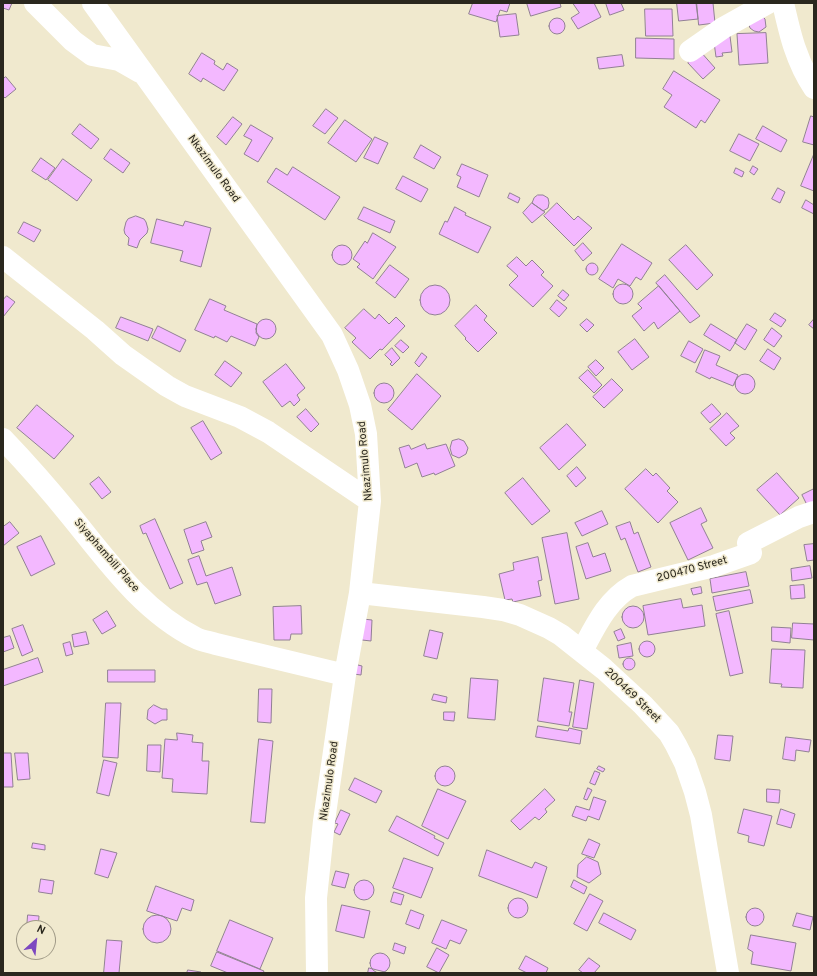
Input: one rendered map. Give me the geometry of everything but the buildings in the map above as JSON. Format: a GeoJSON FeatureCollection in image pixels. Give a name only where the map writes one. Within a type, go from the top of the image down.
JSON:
{"type":"FeatureCollection","features":[{"type":"Feature","properties":{"kind":"street"},"geometry":{"type":"LineString","coordinates":[[35,3],[73,41],[92,55],[119,60],[144,74]]}},
{"type":"Feature","properties":{"kind":"street","name":"Nkazimulo Road"},"geometry":{"type":"LineString","coordinates":[[93,3],[332,335],[348,370],[360,406],[366,434],[370,501],[360,593],[345,675],[324,821],[316,898],[317,973]]}},
{"type":"Feature","properties":{"kind":"street"},"geometry":{"type":"LineString","coordinates":[[690,51],[723,28],[768,3]]}},
{"type":"Feature","properties":{"kind":"street"},"geometry":{"type":"LineString","coordinates":[[783,3],[792,44],[799,61],[814,88]]}},
{"type":"Feature","properties":{"kind":"street"},"geometry":{"type":"LineString","coordinates":[[3,257],[95,330],[123,355],[166,386],[185,396],[240,417],[268,432],[370,501]]}},
{"type":"Feature","properties":{"kind":"street","name":"Siyaphambili Place"},"geometry":{"type":"LineString","coordinates":[[3,439],[38,476],[121,578],[155,611],[196,638],[345,675]]}},
{"type":"Feature","properties":{"kind":"street","name":"200470 Street"},"geometry":{"type":"LineString","coordinates":[[582,651],[606,609],[624,590],[632,586],[714,566],[752,553],[748,543],[799,517],[814,512]]}},
{"type":"Feature","properties":{"kind":"street","name":"200469 Street"},"geometry":{"type":"LineString","coordinates":[[360,593],[503,610],[520,615],[549,628],[582,651],[610,674],[658,720],[676,745],[685,763],[695,792],[701,815],[728,973]]}}]}
